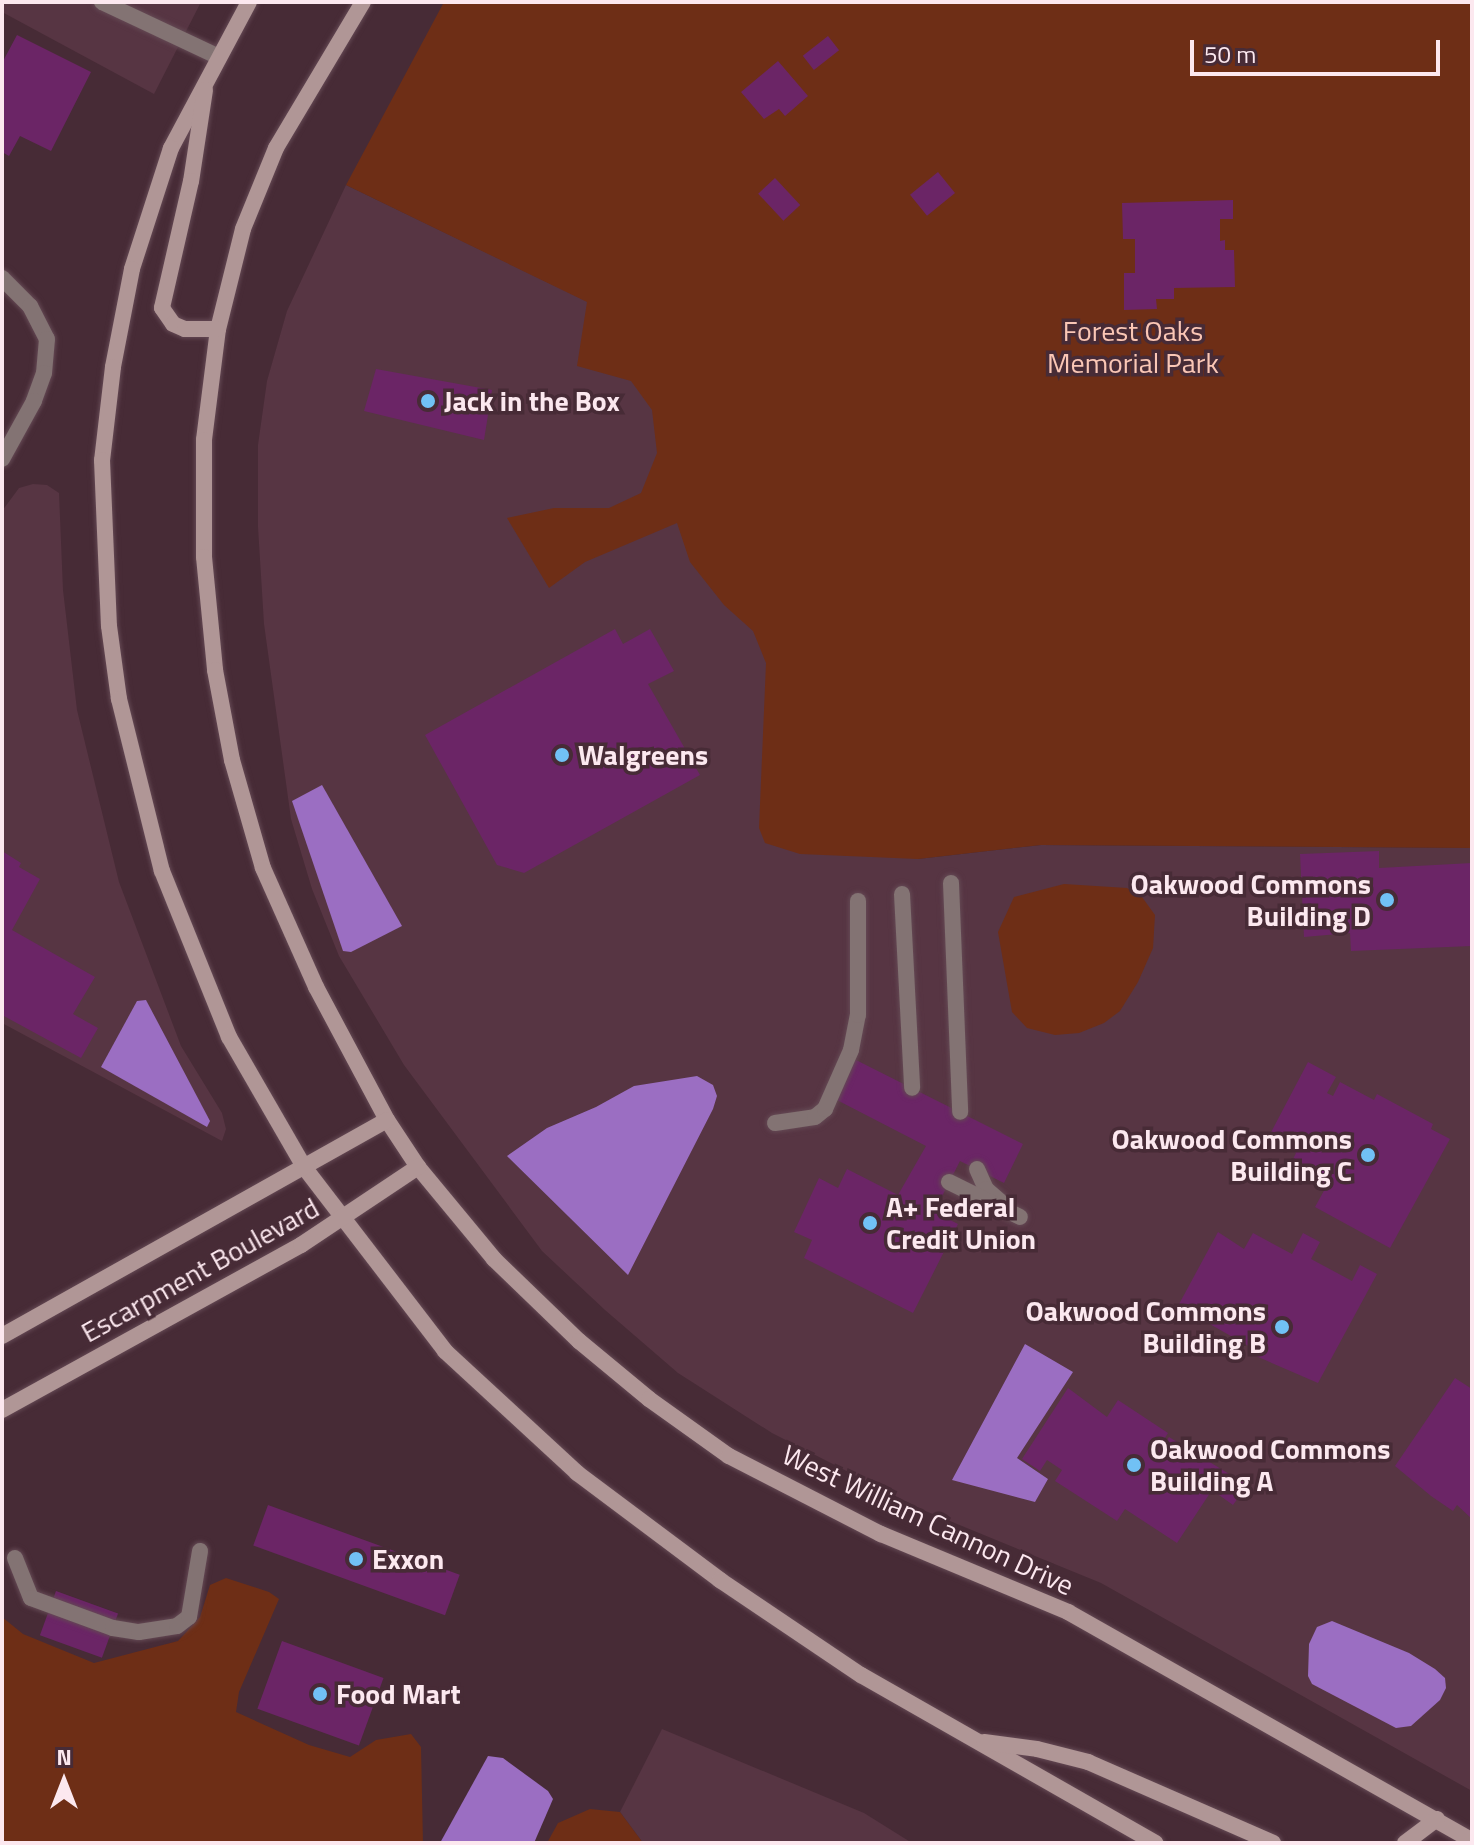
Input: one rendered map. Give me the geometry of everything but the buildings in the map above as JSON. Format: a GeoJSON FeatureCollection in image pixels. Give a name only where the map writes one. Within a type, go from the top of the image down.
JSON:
{"type":"FeatureCollection","features":[{"type":"Feature","properties":{"kind":"main road"},"geometry":{"type":"LineString","coordinates":[[249,2],[217,56],[171,148],[132,269],[113,367],[102,460],[109,626],[119,699],[162,871],[229,1037],[304,1167],[445,1351],[577,1473],[720,1580],[861,1675],[1155,1843]]}},
{"type":"Feature","properties":{"kind":"main road","name":"West William Cannon Drive"},"geometry":{"type":"LineString","coordinates":[[363,2],[276,148],[243,229],[218,329],[204,440],[204,557],[215,670],[236,781],[269,881],[316,987],[387,1120],[418,1167],[494,1259],[579,1341],[649,1399],[729,1456],[881,1534],[1068,1612],[1472,1841]]}},
{"type":"Feature","properties":{"kind":"main road"},"geometry":{"type":"LineString","coordinates":[[207,76],[191,181],[162,308],[173,324],[185,329],[218,329]]}},
{"type":"Feature","properties":{"kind":"main road","name":"Escarpment Boulevard"},"geometry":{"type":"LineString","coordinates":[[2,1336],[387,1120]]}},
{"type":"Feature","properties":{"kind":"main road","name":"Escarpment Boulevard"},"geometry":{"type":"LineString","coordinates":[[2,1410],[344,1220],[418,1167]]}},
{"type":"Feature","properties":{"kind":"main road"},"geometry":{"type":"LineString","coordinates":[[975,1741],[1037,1749],[1088,1762],[1273,1843]]}},
{"type":"Feature","properties":{"kind":"main road"},"geometry":{"type":"LineString","coordinates":[[1405,1843],[1437,1819]]}},
{"type":"Feature","properties":{"kind":"street"},"geometry":{"type":"LineString","coordinates":[[102,2],[217,56]]}},
{"type":"Feature","properties":{"kind":"street"},"geometry":{"type":"LineString","coordinates":[[2,278],[30,306],[47,339],[44,373],[34,401],[2,459]]}},
{"type":"Feature","properties":{"kind":"street"},"geometry":{"type":"LineString","coordinates":[[951,883],[960,1112]]}},
{"type":"Feature","properties":{"kind":"street"},"geometry":{"type":"LineString","coordinates":[[902,894],[912,1088]]}},
{"type":"Feature","properties":{"kind":"street"},"geometry":{"type":"LineString","coordinates":[[775,1123],[815,1117],[825,1109],[851,1050],[858,1015],[858,901]]}},
{"type":"Feature","properties":{"kind":"street"},"geometry":{"type":"LineString","coordinates":[[949,1182],[1020,1217],[986,1189],[977,1169]]}},
{"type":"Feature","properties":{"kind":"street"},"geometry":{"type":"LineString","coordinates":[[15,1558],[31,1598],[100,1624],[139,1632],[177,1626],[189,1617],[200,1551]]}},
{"type":"Feature","properties":{"kind":"shaded area"},"geometry":{"type":"Polygon","coordinates":[[[2,2],[201,2],[154,94],[2,12],[2,2]]]}},
{"type":"Feature","properties":{"kind":"shaded area"},"geometry":{"type":"Polygon","coordinates":[[[346,185],[800,404],[918,859],[1041,845],[1472,848],[1472,1791],[1101,1583],[923,1510],[772,1433],[678,1373],[542,1251],[404,1065],[339,956],[312,889],[291,819],[264,624],[258,527],[258,445],[267,381],[287,311],[346,185]]]}},
{"type":"Feature","properties":{"kind":"shaded area"},"geometry":{"type":"Polygon","coordinates":[[[33,484],[47,485],[59,493],[63,590],[77,710],[119,882],[181,1046],[222,1113],[226,1129],[222,1141],[2,1023],[2,511],[19,488],[33,484]]]}},
{"type":"Feature","properties":{"kind":"shaded area"},"geometry":{"type":"Polygon","coordinates":[[[322,785],[402,926],[351,952],[343,951],[292,801],[322,785]]]}},
{"type":"Feature","properties":{"kind":"shaded area"},"geometry":{"type":"Polygon","coordinates":[[[146,1000],[210,1121],[207,1127],[101,1067],[137,1001],[146,1000]]]}},
{"type":"Feature","properties":{"kind":"shaded area"},"geometry":{"type":"Polygon","coordinates":[[[697,1076],[713,1085],[717,1096],[713,1109],[628,1275],[507,1156],[547,1128],[634,1086],[697,1076]]]}},
{"type":"Feature","properties":{"kind":"shaded area"},"geometry":{"type":"Polygon","coordinates":[[[1025,1344],[1073,1372],[1017,1458],[1048,1479],[1035,1502],[952,1480],[1025,1344]]]}},
{"type":"Feature","properties":{"kind":"shaded area"},"geometry":{"type":"Polygon","coordinates":[[[1332,1621],[1409,1653],[1435,1669],[1445,1678],[1446,1688],[1440,1700],[1411,1726],[1396,1728],[1312,1684],[1308,1676],[1309,1644],[1317,1627],[1332,1621]]]}},
{"type":"Feature","properties":{"kind":"shaded area"},"geometry":{"type":"Polygon","coordinates":[[[662,1729],[864,1813],[912,1843],[643,1843],[620,1812],[662,1729]]]}},
{"type":"Feature","properties":{"kind":"shaded area"},"geometry":{"type":"Polygon","coordinates":[[[488,1756],[503,1758],[548,1791],[553,1799],[534,1843],[440,1843],[488,1756]]]}},
{"type":"Feature","properties":{"kind":"green space","name":"Forest Oaks Memorial Park"},"geometry":{"type":"Polygon","coordinates":[[[444,2],[1472,2],[1472,848],[1041,845],[918,859],[800,854],[765,843],[759,828],[766,663],[753,631],[724,605],[690,562],[677,523],[585,562],[549,588],[507,518],[554,508],[609,508],[641,493],[657,453],[652,410],[631,381],[577,366],[587,302],[346,185],[444,2]]]}},
{"type":"Feature","properties":{"kind":"green space"},"geometry":{"type":"Polygon","coordinates":[[[1064,884],[1127,888],[1142,897],[1155,915],[1153,948],[1138,982],[1120,1011],[1104,1023],[1079,1033],[1055,1035],[1027,1028],[1012,1012],[998,932],[1014,897],[1064,884]]]}},
{"type":"Feature","properties":{"kind":"green space"},"geometry":{"type":"Polygon","coordinates":[[[226,1578],[269,1592],[279,1599],[239,1692],[236,1712],[309,1745],[350,1757],[376,1740],[411,1734],[421,1747],[423,1843],[2,1843],[2,1617],[23,1634],[94,1663],[178,1641],[200,1617],[210,1585],[226,1578]]]}},
{"type":"Feature","properties":{"kind":"green space"},"geometry":{"type":"Polygon","coordinates":[[[590,1809],[620,1812],[643,1843],[547,1843],[558,1823],[590,1809]]]}},
{"type":"Feature","properties":{"kind":"place","name":"Jack in the Box"},"geometry":{"type":"Point","coordinates":[428,401]}},
{"type":"Feature","properties":{"kind":"place","name":"Walgreens"},"geometry":{"type":"Point","coordinates":[562,755]}},
{"type":"Feature","properties":{"kind":"place","name":"Oakwood Commons Building D"},"geometry":{"type":"Point","coordinates":[1387,900]}},
{"type":"Feature","properties":{"kind":"place","name":"Oakwood Commons Building C"},"geometry":{"type":"Point","coordinates":[1368,1155]}},
{"type":"Feature","properties":{"kind":"place","name":"A+ Federal Credit Union"},"geometry":{"type":"Point","coordinates":[870,1223]}},
{"type":"Feature","properties":{"kind":"place","name":"Oakwood Commons Building B"},"geometry":{"type":"Point","coordinates":[1282,1327]}},
{"type":"Feature","properties":{"kind":"place","name":"Oakwood Commons Building A"},"geometry":{"type":"Point","coordinates":[1134,1465]}},
{"type":"Feature","properties":{"kind":"place","name":"Exxon"},"geometry":{"type":"Point","coordinates":[356,1559]}},
{"type":"Feature","properties":{"kind":"place","name":"Food Mart"},"geometry":{"type":"Point","coordinates":[320,1694]}}]}
